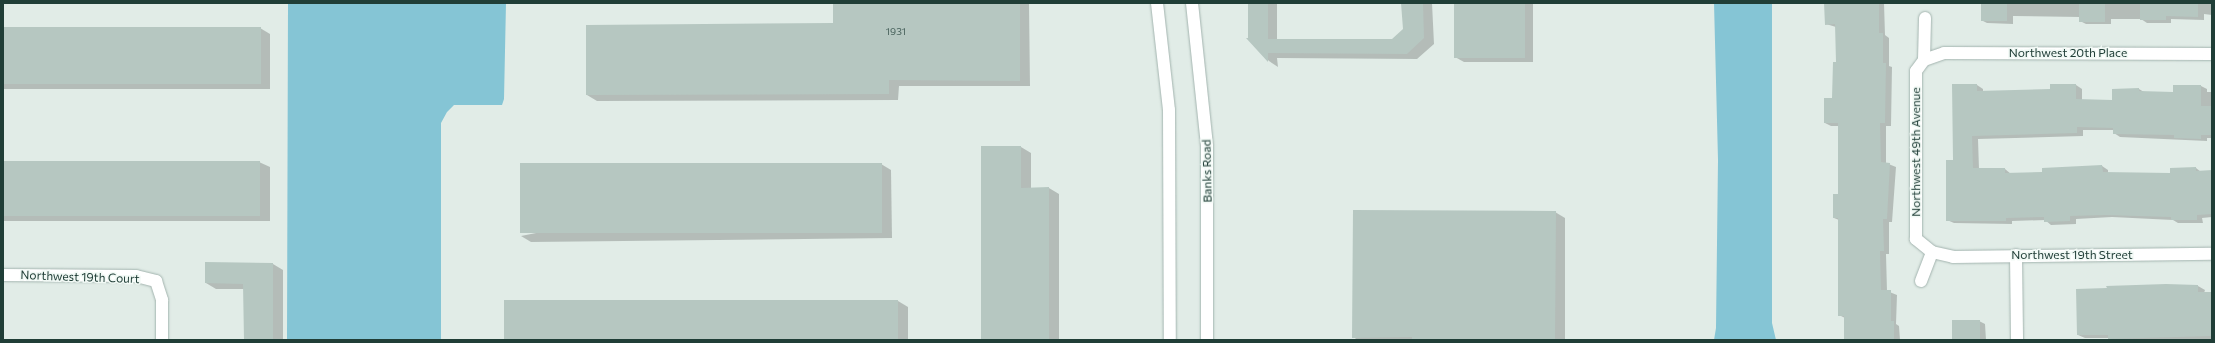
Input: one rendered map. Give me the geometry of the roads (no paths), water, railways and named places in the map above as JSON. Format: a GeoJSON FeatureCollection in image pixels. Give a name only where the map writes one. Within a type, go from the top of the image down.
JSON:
{"type":"FeatureCollection","features":[{"type":"Feature","properties":{"kind":"street"},"geometry":{"type":"LineString","coordinates":[[1157,3],[1169,110],[1170,340]]}},
{"type":"Feature","properties":{"kind":"street","name":"Banks Road"},"geometry":{"type":"LineString","coordinates":[[1192,3],[1208,146],[1207,340]]}},
{"type":"Feature","properties":{"kind":"street","name":"Northwest 49th Avenue"},"geometry":{"type":"LineString","coordinates":[[1925,18],[1924,60],[1916,71],[1916,239],[1932,252]]}},
{"type":"Feature","properties":{"kind":"street","name":"Northwest 20th Place"},"geometry":{"type":"LineString","coordinates":[[1924,60],[1944,53],[2212,54]]}},
{"type":"Feature","properties":{"kind":"street"},"geometry":{"type":"LineString","coordinates":[[1921,281],[1932,252]]}},
{"type":"Feature","properties":{"kind":"street","name":"Northwest 19th Street"},"geometry":{"type":"LineString","coordinates":[[1932,252],[1953,257],[2016,255],[2212,254]]}},
{"type":"Feature","properties":{"kind":"street"},"geometry":{"type":"LineString","coordinates":[[2016,255],[2017,340]]}},
{"type":"Feature","properties":{"kind":"street","name":"Northwest 19th Court"},"geometry":{"type":"LineString","coordinates":[[3,275],[136,276],[156,281],[162,300],[162,340]]}},
{"type":"Feature","properties":{"kind":"water"},"geometry":{"type":"Polygon","coordinates":[[[288,3],[506,3],[504,99],[502,105],[454,105],[447,112],[441,123],[441,340],[287,340],[288,3]]]}},
{"type":"Feature","properties":{"kind":"water"},"geometry":{"type":"Polygon","coordinates":[[[1714,3],[1772,3],[1772,323],[1776,340],[1714,340],[1716,328],[1718,160],[1714,3]]]}}]}
